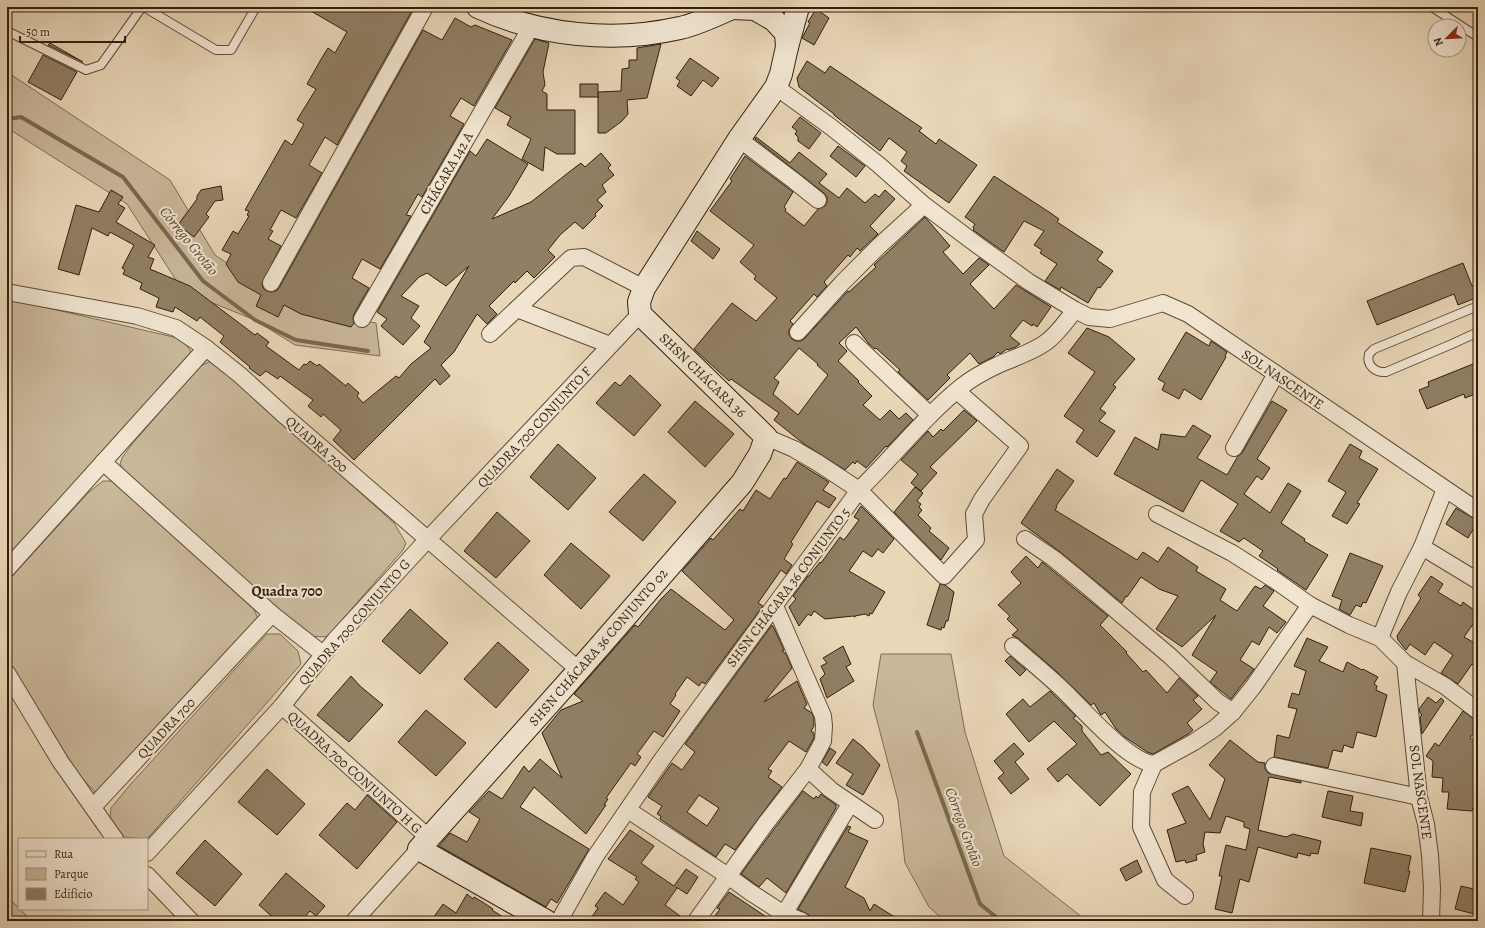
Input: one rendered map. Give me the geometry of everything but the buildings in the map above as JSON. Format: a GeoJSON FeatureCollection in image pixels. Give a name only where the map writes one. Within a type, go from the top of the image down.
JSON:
{"type":"FeatureCollection","features":[{"type":"Feature","properties":{"kind":"street"},"geometry":{"type":"LineString","coordinates":[[270,283],[425,7]]}},
{"type":"Feature","properties":{"kind":"street"},"geometry":{"type":"LineString","coordinates":[[478,7],[530,27],[573,34],[633,36],[681,28],[733,7],[755,9],[774,20],[786,33],[787,47]]}},
{"type":"Feature","properties":{"kind":"street"},"geometry":{"type":"LineString","coordinates":[[640,314],[639,302],[644,288],[739,139],[776,87],[781,74],[798,7]]}},
{"type":"Feature","properties":{"kind":"street","name":"CHÁCARA 142 A"},"geometry":{"type":"LineString","coordinates":[[362,319],[530,27]]}},
{"type":"Feature","properties":{"kind":"street","name":"SOL NASCENTE"},"geometry":{"type":"LineString","coordinates":[[776,87],[831,127],[879,165],[924,205],[1029,282],[1075,310],[1089,317],[1110,319],[1163,303],[1188,314],[1478,510]]}},
{"type":"Feature","properties":{"kind":"street"},"geometry":{"type":"LineString","coordinates":[[739,139],[818,200]]}},
{"type":"Feature","properties":{"kind":"street"},"geometry":{"type":"LineString","coordinates":[[798,332],[878,246],[924,205]]}},
{"type":"Feature","properties":{"kind":"street"},"geometry":{"type":"LineString","coordinates":[[490,334],[571,258],[584,257],[644,288]]}},
{"type":"Feature","properties":{"kind":"street","name":"QUADRA 700"},"geometry":{"type":"LineString","coordinates":[[7,292],[137,316],[176,328],[206,348],[240,375],[285,416],[579,670]]}},
{"type":"Feature","properties":{"kind":"street"},"geometry":{"type":"LineString","coordinates":[[517,309],[610,345]]}},
{"type":"Feature","properties":{"kind":"street","name":"SHSN CHÁCARA 36 CONJUNTO 5"},"geometry":{"type":"LineString","coordinates":[[559,921],[595,857],[693,716],[860,490],[930,415],[957,391],[975,377],[1044,344],[1075,310]]}},
{"type":"Feature","properties":{"kind":"street","name":"QUADRA 700 CONJUNTO F"},"geometry":{"type":"LineString","coordinates":[[428,539],[640,314]]}},
{"type":"Feature","properties":{"kind":"street","name":"SHSN CHÁCARA 36"},"geometry":{"type":"LineString","coordinates":[[640,314],[766,437]]}},
{"type":"Feature","properties":{"kind":"street"},"geometry":{"type":"LineString","coordinates":[[854,344],[930,415]]}},
{"type":"Feature","properties":{"kind":"street"},"geometry":{"type":"LineString","coordinates":[[7,570],[206,348]]}},
{"type":"Feature","properties":{"kind":"street"},"geometry":{"type":"LineString","coordinates":[[1234,448],[1276,374]]}},
{"type":"Feature","properties":{"kind":"street"},"geometry":{"type":"LineString","coordinates":[[766,437],[818,463],[860,490],[944,576],[976,540],[974,514],[982,499],[1020,446],[957,391]]}},
{"type":"Feature","properties":{"kind":"street","name":"SHSN CHÁCARA 36 CONJUNTO 02"},"geometry":{"type":"LineString","coordinates":[[424,843],[579,670],[742,483],[760,454],[766,437]]}},
{"type":"Feature","properties":{"kind":"street"},"geometry":{"type":"LineString","coordinates":[[103,462],[272,614],[323,654]]}},
{"type":"Feature","properties":{"kind":"street"},"geometry":{"type":"LineString","coordinates":[[1380,638],[1399,592],[1422,547],[1446,489]]}},
{"type":"Feature","properties":{"kind":"street"},"geometry":{"type":"LineString","coordinates":[[1157,514],[1232,553],[1276,581],[1310,606],[1380,638],[1405,663],[1445,686],[1478,711]]}},
{"type":"Feature","properties":{"kind":"street","name":"QUADRA 700 CONJUNTO G"},"geometry":{"type":"LineString","coordinates":[[148,853],[282,706],[323,654],[428,539]]}},
{"type":"Feature","properties":{"kind":"street"},"geometry":{"type":"LineString","coordinates":[[1025,539],[1042,550],[1085,584],[1170,656],[1218,702],[1233,712]]}},
{"type":"Feature","properties":{"kind":"street"},"geometry":{"type":"LineString","coordinates":[[1422,547],[1478,581]]}},
{"type":"Feature","properties":{"kind":"street"},"geometry":{"type":"LineString","coordinates":[[696,921],[766,823],[808,769],[823,741],[824,716],[775,606]]}},
{"type":"Feature","properties":{"kind":"street"},"geometry":{"type":"LineString","coordinates":[[1013,646],[1063,690],[1085,714],[1111,737],[1137,758],[1147,763],[1154,764],[1194,742],[1215,728],[1233,712],[1258,681],[1310,606]]}},
{"type":"Feature","properties":{"kind":"street","name":"QUADRA 700"},"geometry":{"type":"LineString","coordinates":[[93,807],[272,614]]}},
{"type":"Feature","properties":{"kind":"street","name":"SOL NASCENTE"},"geometry":{"type":"LineString","coordinates":[[1405,663],[1419,797],[1430,855],[1432,888],[1431,921]]}},
{"type":"Feature","properties":{"kind":"street"},"geometry":{"type":"LineString","coordinates":[[7,673],[60,761],[114,838]]}},
{"type":"Feature","properties":{"kind":"street","name":"QUADRA 700 CONJUNTO H G"},"geometry":{"type":"LineString","coordinates":[[282,706],[424,843]]}},
{"type":"Feature","properties":{"kind":"street"},"geometry":{"type":"LineString","coordinates":[[1154,764],[1142,792],[1141,827],[1165,880],[1185,896]]}},
{"type":"Feature","properties":{"kind":"street"},"geometry":{"type":"LineString","coordinates":[[1274,766],[1419,797]]}},
{"type":"Feature","properties":{"kind":"street"},"geometry":{"type":"LineString","coordinates":[[808,769],[831,790],[875,820]]}},
{"type":"Feature","properties":{"kind":"street"},"geometry":{"type":"LineString","coordinates":[[782,918],[850,804]]}},
{"type":"Feature","properties":{"kind":"street"},"geometry":{"type":"LineString","coordinates":[[628,810],[728,876],[782,918],[802,921]]}},
{"type":"Feature","properties":{"kind":"street"},"geometry":{"type":"LineString","coordinates":[[354,921],[424,843],[546,921]]}},
{"type":"Feature","properties":{"kind":"street"},"geometry":{"type":"LineString","coordinates":[[148,876],[190,921]]}},
{"type":"Feature","properties":{"kind":"lane"},"geometry":{"type":"LineString","coordinates":[[7,31],[86,70],[101,65],[143,7],[216,50],[231,50],[256,7]]}},
{"type":"Feature","properties":{"kind":"lane"},"geometry":{"type":"LineString","coordinates":[[1432,7],[1478,37]]}},
{"type":"Feature","properties":{"kind":"lane"},"geometry":{"type":"LineString","coordinates":[[1478,306],[1374,349],[1369,354],[1368,360],[1370,365],[1376,371],[1386,372],[1478,332]]}},
{"type":"Feature","properties":{"kind":"green space"},"geometry":{"type":"Polygon","coordinates":[[[7,72],[170,180],[215,255],[295,309],[376,323],[380,356],[295,345],[255,320],[183,291],[127,204],[12,131],[7,131],[7,72]]]}},
{"type":"Feature","properties":{"kind":"green space"},"geometry":{"type":"Polygon","coordinates":[[[7,301],[22,302],[182,339],[192,353],[7,562],[7,301]]]}},
{"type":"Feature","properties":{"kind":"green space"},"geometry":{"type":"Polygon","coordinates":[[[211,361],[228,374],[394,523],[406,543],[403,550],[327,637],[305,636],[123,470],[120,464],[122,458],[132,444],[200,366],[211,361]]]}},
{"type":"Feature","properties":{"kind":"green space"},"geometry":{"type":"Polygon","coordinates":[[[103,481],[112,481],[253,607],[258,619],[114,777],[95,792],[79,775],[7,661],[7,582],[89,492],[103,481]]]}},
{"type":"Feature","properties":{"kind":"green space"},"geometry":{"type":"Polygon","coordinates":[[[267,634],[280,634],[298,651],[301,664],[148,838],[124,837],[110,818],[111,808],[130,785],[267,634]]]}},
{"type":"Feature","properties":{"kind":"green space"},"geometry":{"type":"Polygon","coordinates":[[[881,654],[951,654],[965,732],[1004,856],[1087,921],[945,921],[929,907],[905,863],[898,801],[873,705],[881,654]]]}},
{"type":"Feature","properties":{"kind":"green space"},"geometry":{"type":"Polygon","coordinates":[[[7,896],[18,907],[18,910],[21,910],[32,921],[7,921],[7,896]]]}},
{"type":"Feature","properties":{"kind":"waterway","name":"Córrego Grotão"},"geometry":{"type":"LineString","coordinates":[[7,119],[21,117],[123,177],[203,281],[255,320],[296,340],[368,351]]}},
{"type":"Feature","properties":{"kind":"waterway","name":"Córrego Grotão"},"geometry":{"type":"LineString","coordinates":[[917,732],[980,904],[1001,921]]}},
{"type":"Feature","properties":{"kind":"district","name":"Quadra 700"},"geometry":{"type":"Point","coordinates":[287,591]}}]}
